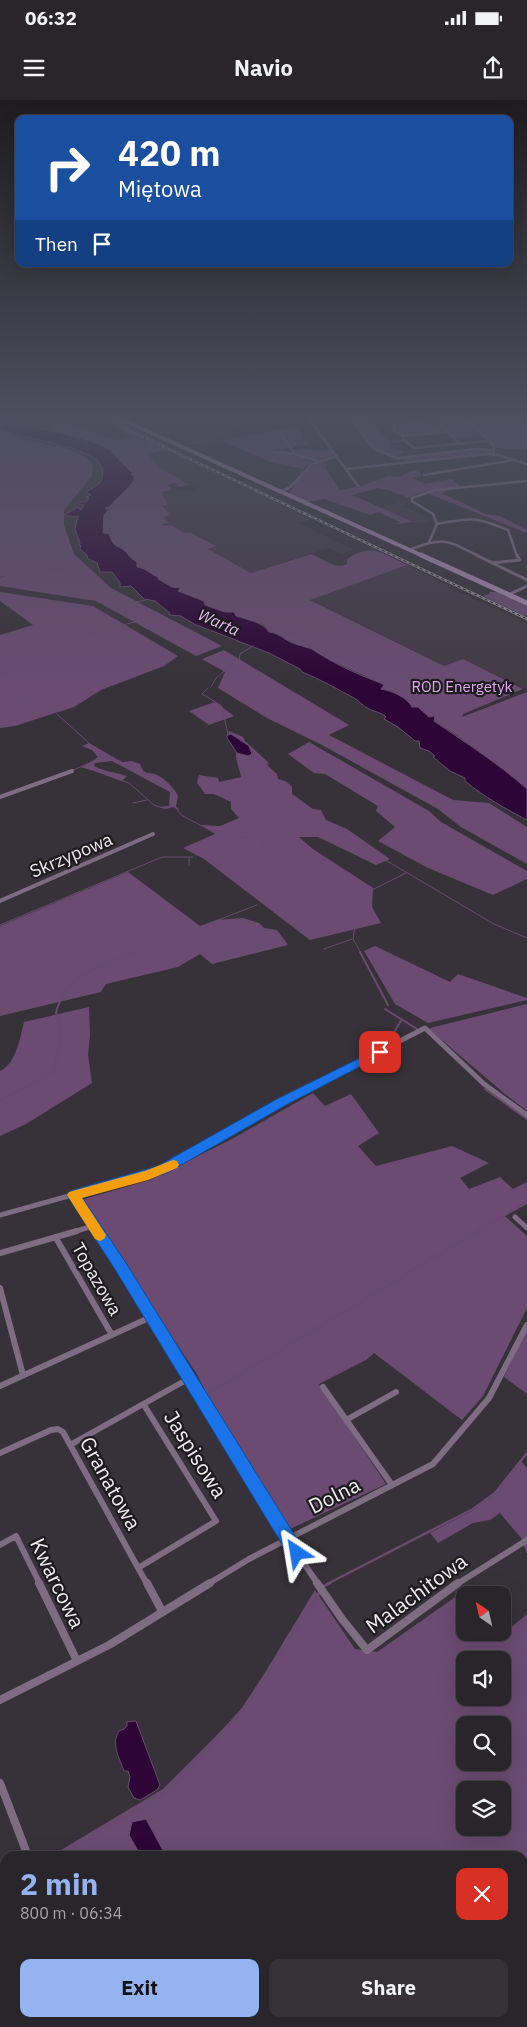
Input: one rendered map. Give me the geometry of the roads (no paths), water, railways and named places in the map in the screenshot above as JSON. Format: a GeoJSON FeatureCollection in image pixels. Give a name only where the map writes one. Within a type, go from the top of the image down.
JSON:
{"type":"FeatureCollection","features":[{"type":"Feature","properties":{"kind":"main road"},"geometry":{"type":"LineString","coordinates":[[310,506],[527,603]]}},
{"type":"Feature","properties":{"kind":"street"},"geometry":{"type":"LineString","coordinates":[[420,506],[433,514],[437,524],[429,542]]}},
{"type":"Feature","properties":{"kind":"street"},"geometry":{"type":"LineString","coordinates":[[437,524],[466,518],[483,520],[508,530],[520,560],[492,563]]}},
{"type":"Feature","properties":{"kind":"street"},"geometry":{"type":"LineString","coordinates":[[408,550],[429,542],[449,541],[527,580]]}},
{"type":"Feature","properties":{"kind":"street"},"geometry":{"type":"LineString","coordinates":[[508,594],[527,586]]}},
{"type":"Feature","properties":{"kind":"street"},"geometry":{"type":"LineString","coordinates":[[0,797],[72,772]]}},
{"type":"Feature","properties":{"kind":"street","name":"Skrzypowa"},"geometry":{"type":"LineString","coordinates":[[0,901],[154,834]]}},
{"type":"Feature","properties":{"kind":"street"},"geometry":{"type":"LineString","coordinates":[[0,1214],[162,1170],[282,1102],[425,1028],[484,1084],[527,1114]]}},
{"type":"Feature","properties":{"kind":"street"},"geometry":{"type":"LineString","coordinates":[[73,1195],[151,1317],[287,1539]]}},
{"type":"Feature","properties":{"kind":"street"},"geometry":{"type":"LineString","coordinates":[[515,1217],[527,1228]]}},
{"type":"Feature","properties":{"kind":"street"},"geometry":{"type":"LineString","coordinates":[[0,1253],[93,1226]]}},
{"type":"Feature","properties":{"kind":"street","name":"Topazowa"},"geometry":{"type":"LineString","coordinates":[[56,1238],[112,1335]]}},
{"type":"Feature","properties":{"kind":"street"},"geometry":{"type":"LineString","coordinates":[[0,1288],[24,1375]]}},
{"type":"Feature","properties":{"kind":"street"},"geometry":{"type":"LineString","coordinates":[[0,1386],[151,1317]]}},
{"type":"Feature","properties":{"kind":"street","name":"Dolna"},"geometry":{"type":"LineString","coordinates":[[0,1700],[109,1645],[249,1559],[433,1464],[489,1398],[527,1325]]}},
{"type":"Feature","properties":{"kind":"street"},"geometry":{"type":"LineString","coordinates":[[70,1445],[188,1379]]}},
{"type":"Feature","properties":{"kind":"street"},"geometry":{"type":"LineString","coordinates":[[323,1387],[392,1485]]}},
{"type":"Feature","properties":{"kind":"street"},"geometry":{"type":"LineString","coordinates":[[346,1420],[396,1392]]}},
{"type":"Feature","properties":{"kind":"street","name":"Jaspisowa"},"geometry":{"type":"LineString","coordinates":[[138,1568],[216,1521],[144,1405]]}},
{"type":"Feature","properties":{"kind":"street","name":"Granatowa"},"geometry":{"type":"LineString","coordinates":[[0,1453],[51,1430],[58,1429],[63,1432],[162,1611]]}},
{"type":"Feature","properties":{"kind":"street","name":"Kwarcowa"},"geometry":{"type":"LineString","coordinates":[[0,1544],[16,1536],[77,1661]]}},
{"type":"Feature","properties":{"kind":"street","name":"Malachitowa"},"geometry":{"type":"LineString","coordinates":[[287,1539],[342,1619],[367,1650],[468,1576],[527,1540]]}},
{"type":"Feature","properties":{"kind":"street"},"geometry":{"type":"LineString","coordinates":[[0,1783],[26,1851]]}},
{"type":"Feature","properties":{"kind":"water","name":"Warta"},"geometry":{"type":"Polygon","coordinates":[[[83,506],[110,506],[105,508],[108,510],[104,515],[103,533],[109,534],[114,544],[137,562],[137,567],[158,577],[158,579],[172,587],[181,588],[178,591],[204,601],[205,605],[225,612],[234,612],[236,616],[259,624],[269,632],[312,649],[343,667],[384,685],[381,689],[399,695],[407,700],[412,707],[418,707],[429,717],[435,716],[434,721],[494,762],[527,789],[527,820],[472,787],[465,781],[465,778],[450,771],[433,757],[435,756],[429,751],[420,748],[419,741],[415,741],[398,727],[384,719],[386,717],[382,714],[369,709],[354,698],[269,653],[194,624],[181,616],[169,615],[170,613],[155,601],[144,599],[131,586],[120,587],[120,583],[112,572],[100,572],[97,563],[87,558],[88,556],[80,549],[81,546],[79,545],[75,529],[78,516],[64,515],[78,507],[81,510],[83,506]]]}},
{"type":"Feature","properties":{"kind":"water"},"geometry":{"type":"Polygon","coordinates":[[[231,734],[249,746],[252,754],[248,756],[237,753],[227,738],[227,735],[231,734]]]}},
{"type":"Feature","properties":{"kind":"water"},"geometry":{"type":"Polygon","coordinates":[[[136,1721],[160,1785],[157,1790],[140,1800],[134,1798],[128,1787],[130,1777],[128,1771],[124,1771],[116,1746],[119,1731],[127,1726],[127,1722],[136,1721]]]}},
{"type":"Feature","properties":{"kind":"water"},"geometry":{"type":"Polygon","coordinates":[[[146,1819],[163,1851],[138,1851],[129,1835],[132,1822],[146,1819]]]}},
{"type":"Feature","properties":{"kind":"waterway"},"geometry":{"type":"LineString","coordinates":[[0,548],[64,573]]}},
{"type":"Feature","properties":{"kind":"waterway"},"geometry":{"type":"LineString","coordinates":[[111,607],[146,600]]}},
{"type":"Feature","properties":{"kind":"waterway"},"geometry":{"type":"LineString","coordinates":[[0,675],[30,664],[61,644],[96,631],[135,622],[114,607]]}},
{"type":"Feature","properties":{"kind":"waterway"},"geometry":{"type":"LineString","coordinates":[[277,633],[352,627],[360,624]]}},
{"type":"Feature","properties":{"kind":"waterway"},"geometry":{"type":"LineString","coordinates":[[211,687],[216,678],[229,667],[228,665],[239,661],[240,654],[253,646]]}},
{"type":"Feature","properties":{"kind":"waterway"},"geometry":{"type":"LineString","coordinates":[[208,688],[202,694],[222,706],[228,735]]}},
{"type":"Feature","properties":{"kind":"waterway"},"geometry":{"type":"LineString","coordinates":[[0,690],[55,712]]}},
{"type":"Feature","properties":{"kind":"waterway"},"geometry":{"type":"LineString","coordinates":[[14,719],[8,709],[15,704],[25,701]]}},
{"type":"Feature","properties":{"kind":"waterway"},"geometry":{"type":"LineString","coordinates":[[57,714],[100,753]]}},
{"type":"Feature","properties":{"kind":"waterway"},"geometry":{"type":"LineString","coordinates":[[73,770],[101,758],[100,753]]}},
{"type":"Feature","properties":{"kind":"waterway"},"geometry":{"type":"LineString","coordinates":[[100,753],[145,778],[170,788],[175,797],[175,806]]}},
{"type":"Feature","properties":{"kind":"waterway"},"geometry":{"type":"LineString","coordinates":[[237,753],[243,776],[235,786],[241,793],[245,806],[260,822],[256,826],[261,836]]}},
{"type":"Feature","properties":{"kind":"waterway"},"geometry":{"type":"LineString","coordinates":[[89,764],[107,775],[129,783],[154,805],[163,808],[175,806]]}},
{"type":"Feature","properties":{"kind":"waterway"},"geometry":{"type":"LineString","coordinates":[[133,803],[147,800]]}},
{"type":"Feature","properties":{"kind":"waterway"},"geometry":{"type":"LineString","coordinates":[[175,806],[181,815],[219,835],[230,838]]}},
{"type":"Feature","properties":{"kind":"waterway"},"geometry":{"type":"LineString","coordinates":[[336,831],[494,924],[527,938]]}},
{"type":"Feature","properties":{"kind":"waterway"},"geometry":{"type":"LineString","coordinates":[[230,838],[261,836]]}},
{"type":"Feature","properties":{"kind":"waterway"},"geometry":{"type":"LineString","coordinates":[[196,855],[230,838]]}},
{"type":"Feature","properties":{"kind":"waterway"},"geometry":{"type":"LineString","coordinates":[[262,839],[261,884],[265,897],[262,903]]}},
{"type":"Feature","properties":{"kind":"waterway"},"geometry":{"type":"LineString","coordinates":[[0,925],[162,857],[193,857]]}},
{"type":"Feature","properties":{"kind":"waterway"},"geometry":{"type":"LineString","coordinates":[[189,858],[189,865]]}},
{"type":"Feature","properties":{"kind":"waterway"},"geometry":{"type":"LineString","coordinates":[[361,953],[353,939],[360,896],[406,873]]}},
{"type":"Feature","properties":{"kind":"waterway"},"geometry":{"type":"LineString","coordinates":[[133,953],[257,905]]}},
{"type":"Feature","properties":{"kind":"waterway"},"geometry":{"type":"LineString","coordinates":[[324,949],[352,939]]}},
{"type":"Feature","properties":{"kind":"waterway"},"geometry":{"type":"LineString","coordinates":[[0,1101],[53,1072],[60,1035],[59,1020],[56,1013],[68,989],[77,980],[100,966],[137,952]]}},
{"type":"Feature","properties":{"kind":"waterway"},"geometry":{"type":"LineString","coordinates":[[360,952],[388,1005]]}},
{"type":"Feature","properties":{"kind":"waterway"},"geometry":{"type":"LineString","coordinates":[[385,1009],[402,1019]]}},
{"type":"Feature","properties":{"kind":"waterway"},"geometry":{"type":"LineString","coordinates":[[370,1054],[386,1045],[402,1019]]}},
{"type":"Feature","properties":{"kind":"waterway"},"geometry":{"type":"LineString","coordinates":[[402,1019],[417,1029]]}},
{"type":"Feature","properties":{"kind":"waterway"},"geometry":{"type":"LineString","coordinates":[[485,1089],[527,1119]]}},
{"type":"Feature","properties":{"kind":"waterway"},"geometry":{"type":"LineString","coordinates":[[476,1232],[527,1202]]}},
{"type":"Feature","properties":{"kind":"waterway"},"geometry":{"type":"LineString","coordinates":[[209,1393],[478,1231]]}},
{"type":"Feature","properties":{"kind":"waterway"},"geometry":{"type":"LineString","coordinates":[[327,1584],[473,1509],[495,1493],[527,1453]]}},
{"type":"Feature","properties":{"kind":"waterway"},"geometry":{"type":"LineString","coordinates":[[324,1586],[330,1583]]}},
{"type":"Feature","properties":{"kind":"waterway"},"geometry":{"type":"LineString","coordinates":[[84,1840],[151,1802],[174,1785],[243,1709],[320,1592]]}},
{"type":"Feature","properties":{"kind":"railway"},"geometry":{"type":"LineString","coordinates":[[289,506],[527,619]]}},
{"type":"Feature","properties":{"kind":"park label","name":"ROD Energetyk"},"geometry":{"type":"Point","coordinates":[462,686]}}]}
